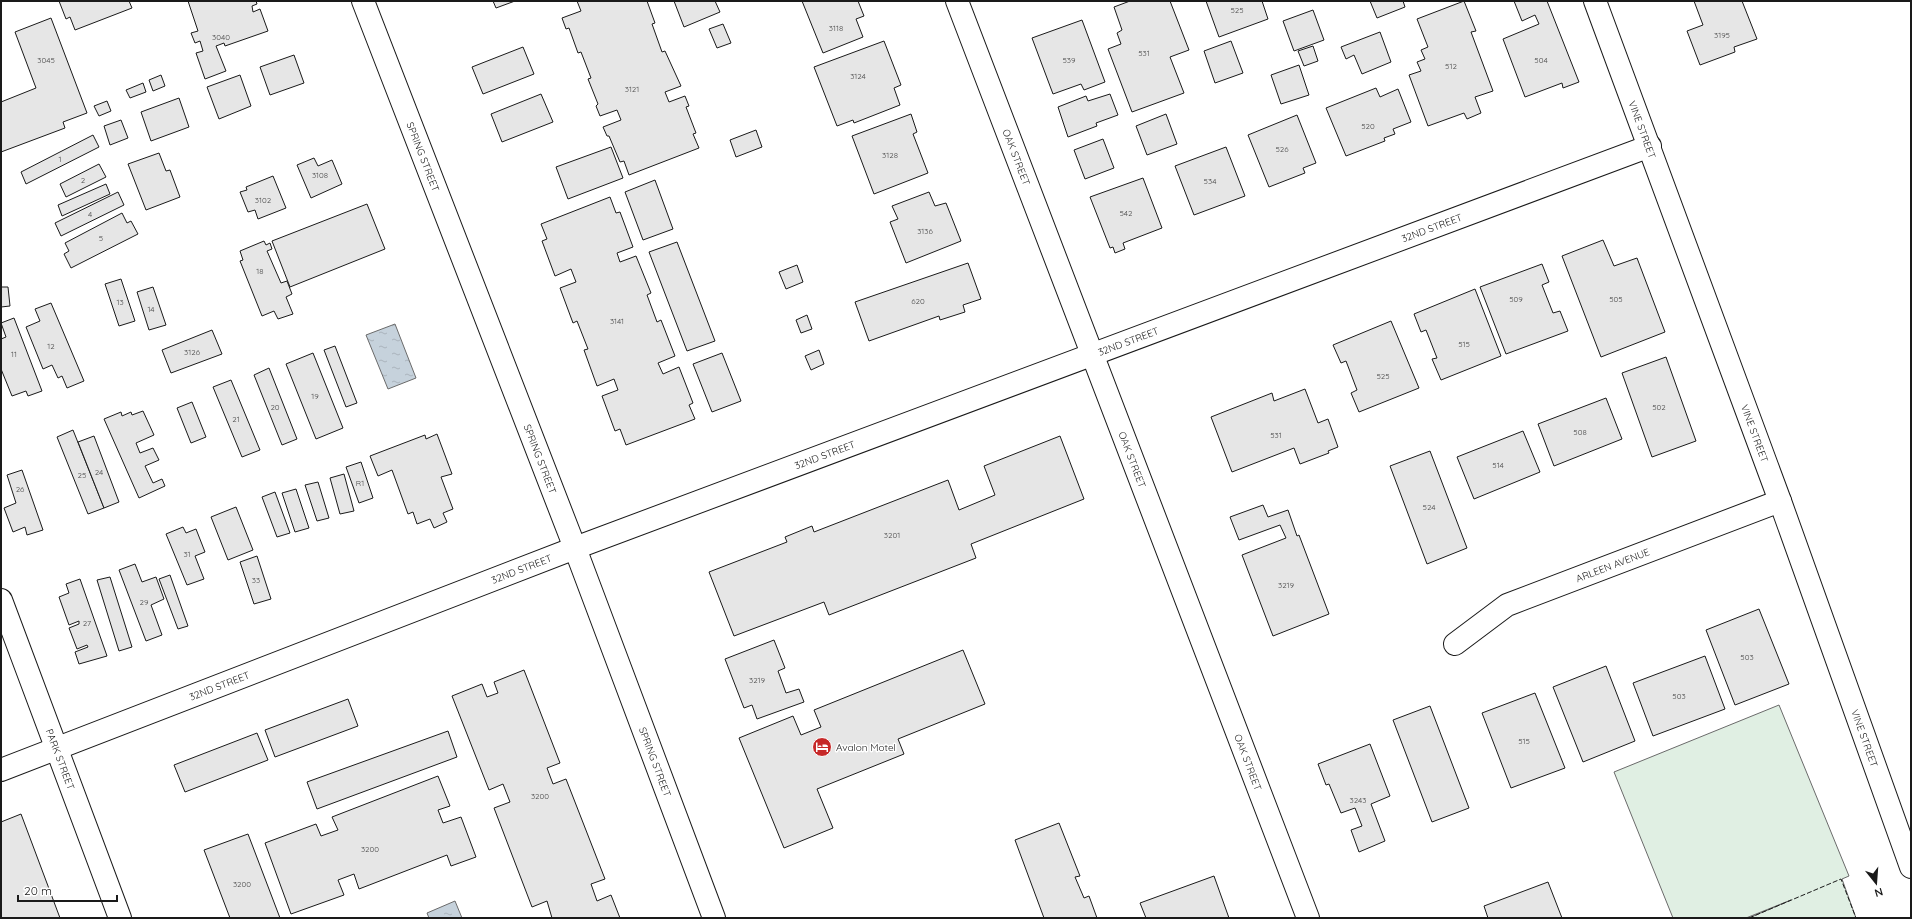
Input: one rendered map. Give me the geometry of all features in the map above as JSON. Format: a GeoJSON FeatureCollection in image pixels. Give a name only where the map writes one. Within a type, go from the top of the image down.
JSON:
{"type":"FeatureCollection","features":[{"type":"Feature","properties":{"kind":"street","name":"SPRING STREET"},"geometry":{"type":"LineString","coordinates":[[363,1],[575,548],[714,918]]}},
{"type":"Feature","properties":{"kind":"street","name":"OAK STREET"},"geometry":{"type":"LineString","coordinates":[[957,1],[1308,918]]}},
{"type":"Feature","properties":{"kind":"street","name":"VINE STREET"},"geometry":{"type":"LineString","coordinates":[[1595,1],[1650,146],[1780,501],[1911,867]]}},
{"type":"Feature","properties":{"kind":"street","name":"32ND STREET"},"geometry":{"type":"LineString","coordinates":[[1,770],[575,548],[1092,353],[1650,146]]}},
{"type":"Feature","properties":{"kind":"street","name":"ARLEEN AVENUE"},"geometry":{"type":"LineString","coordinates":[[1455,644],[1507,605],[1780,501]]}},
{"type":"Feature","properties":{"kind":"street","name":"PARK STREET"},"geometry":{"type":"LineString","coordinates":[[1,600],[120,918]]}},
{"type":"Feature","properties":{"kind":"green space"},"geometry":{"type":"Polygon","coordinates":[[[1779,705],[1849,876],[1842,879],[1856,918],[1749,918],[1791,900],[1746,918],[1673,918],[1614,772],[1779,705]]]}},
{"type":"Feature","properties":{"kind":"water"},"geometry":{"type":"Polygon","coordinates":[[[395,324],[416,378],[388,389],[366,335],[395,324]]]}},
{"type":"Feature","properties":{"kind":"water"},"geometry":{"type":"Polygon","coordinates":[[[455,901],[462,918],[429,918],[427,913],[455,901]]]}},
{"type":"Feature","properties":{"kind":"building"},"geometry":{"type":"Polygon","coordinates":[[[59,1],[129,1],[132,8],[75,30],[70,17],[66,19],[59,1]]]}},
{"type":"Feature","properties":{"kind":"building"},"geometry":{"type":"Polygon","coordinates":[[[188,1],[256,1],[257,4],[252,6],[253,12],[260,9],[268,31],[225,46],[224,43],[216,46],[226,71],[205,79],[196,53],[203,51],[200,41],[195,43],[191,33],[198,31],[188,1]]]}},
{"type":"Feature","properties":{"kind":"building"},"geometry":{"type":"Polygon","coordinates":[[[493,1],[515,1],[496,8],[493,1]]]}},
{"type":"Feature","properties":{"kind":"building"},"geometry":{"type":"Polygon","coordinates":[[[577,1],[647,1],[655,23],[652,24],[662,52],[665,51],[681,86],[665,92],[669,102],[685,96],[689,106],[686,107],[696,133],[693,134],[699,148],[629,175],[624,161],[620,162],[609,136],[607,136],[603,127],[621,120],[617,110],[600,116],[596,106],[598,104],[588,79],[591,78],[581,52],[578,53],[569,28],[566,29],[562,18],[581,11],[577,1]]]}},
{"type":"Feature","properties":{"kind":"building"},"geometry":{"type":"Polygon","coordinates":[[[674,1],[715,1],[720,12],[684,27],[674,1]]]}},
{"type":"Feature","properties":{"kind":"building"},"geometry":{"type":"Polygon","coordinates":[[[802,1],[858,1],[864,16],[856,19],[863,37],[823,53],[802,1]]]}},
{"type":"Feature","properties":{"kind":"building"},"geometry":{"type":"Polygon","coordinates":[[[1130,1],[1170,1],[1189,50],[1170,57],[1184,93],[1132,112],[1108,49],[1121,44],[1117,33],[1122,30],[1114,7],[1130,1]]]}},
{"type":"Feature","properties":{"kind":"building"},"geometry":{"type":"Polygon","coordinates":[[[1206,1],[1262,1],[1268,19],[1219,37],[1206,1]]]}},
{"type":"Feature","properties":{"kind":"building"},"geometry":{"type":"Polygon","coordinates":[[[1370,1],[1403,1],[1405,7],[1377,18],[1370,1]]]}},
{"type":"Feature","properties":{"kind":"building"},"geometry":{"type":"Polygon","coordinates":[[[1464,1],[1476,31],[1471,32],[1493,91],[1475,97],[1481,113],[1467,119],[1464,113],[1428,126],[1409,75],[1421,71],[1417,62],[1425,59],[1421,50],[1428,47],[1417,19],[1464,1]]]}},
{"type":"Feature","properties":{"kind":"building"},"geometry":{"type":"Polygon","coordinates":[[[1514,1],[1547,1],[1579,82],[1563,88],[1562,83],[1525,97],[1503,39],[1539,24],[1535,15],[1522,21],[1514,1]]]}},
{"type":"Feature","properties":{"kind":"building"},"geometry":{"type":"Polygon","coordinates":[[[1694,1],[1742,1],[1757,39],[1734,47],[1735,52],[1700,65],[1687,31],[1703,25],[1694,1]]]}},
{"type":"Feature","properties":{"kind":"building"},"geometry":{"type":"Polygon","coordinates":[[[1313,10],[1324,40],[1294,51],[1283,21],[1313,10]]]}},
{"type":"Feature","properties":{"kind":"building"},"geometry":{"type":"Polygon","coordinates":[[[51,18],[87,113],[63,122],[65,128],[1,152],[1,102],[36,88],[15,32],[51,18]]]}},
{"type":"Feature","properties":{"kind":"building"},"geometry":{"type":"Polygon","coordinates":[[[1082,20],[1105,82],[1084,90],[1081,84],[1053,94],[1032,38],[1082,20]]]}},
{"type":"Feature","properties":{"kind":"building"},"geometry":{"type":"Polygon","coordinates":[[[723,24],[731,43],[717,48],[709,29],[723,24]]]}},
{"type":"Feature","properties":{"kind":"building"},"geometry":{"type":"Polygon","coordinates":[[[1380,32],[1391,62],[1362,74],[1354,55],[1346,59],[1341,47],[1380,32]]]}},
{"type":"Feature","properties":{"kind":"building"},"geometry":{"type":"Polygon","coordinates":[[[884,41],[901,85],[894,88],[900,105],[854,123],[853,120],[837,126],[814,67],[884,41]]]}},
{"type":"Feature","properties":{"kind":"building"},"geometry":{"type":"Polygon","coordinates":[[[1231,41],[1243,73],[1215,83],[1204,51],[1231,41]]]}},
{"type":"Feature","properties":{"kind":"building"},"geometry":{"type":"Polygon","coordinates":[[[1313,46],[1318,61],[1304,66],[1298,51],[1313,46]]]}},
{"type":"Feature","properties":{"kind":"building"},"geometry":{"type":"Polygon","coordinates":[[[523,47],[534,74],[483,94],[472,67],[523,47]]]}},
{"type":"Feature","properties":{"kind":"building"},"geometry":{"type":"Polygon","coordinates":[[[294,55],[304,83],[270,95],[260,67],[294,55]]]}},
{"type":"Feature","properties":{"kind":"building"},"geometry":{"type":"Polygon","coordinates":[[[1299,65],[1309,95],[1281,104],[1271,75],[1299,65]]]}},
{"type":"Feature","properties":{"kind":"building"},"geometry":{"type":"Polygon","coordinates":[[[161,75],[165,86],[153,91],[149,80],[161,75]]]}},
{"type":"Feature","properties":{"kind":"building"},"geometry":{"type":"Polygon","coordinates":[[[240,75],[251,106],[219,119],[207,87],[240,75]]]}},
{"type":"Feature","properties":{"kind":"building"},"geometry":{"type":"Polygon","coordinates":[[[143,83],[146,92],[130,98],[126,90],[143,83]]]}},
{"type":"Feature","properties":{"kind":"building"},"geometry":{"type":"Polygon","coordinates":[[[1376,88],[1380,97],[1398,89],[1411,122],[1393,129],[1395,134],[1384,138],[1385,141],[1346,156],[1326,108],[1376,88]]]}},
{"type":"Feature","properties":{"kind":"building"},"geometry":{"type":"Polygon","coordinates":[[[541,94],[553,122],[502,142],[491,114],[541,94]]]}},
{"type":"Feature","properties":{"kind":"building"},"geometry":{"type":"Polygon","coordinates":[[[1110,94],[1118,115],[1096,123],[1097,126],[1068,137],[1058,107],[1086,96],[1088,101],[1110,94]]]}},
{"type":"Feature","properties":{"kind":"building"},"geometry":{"type":"Polygon","coordinates":[[[179,98],[189,127],[151,141],[141,112],[179,98]]]}},
{"type":"Feature","properties":{"kind":"building"},"geometry":{"type":"Polygon","coordinates":[[[107,101],[111,111],[99,116],[94,106],[107,101]]]}},
{"type":"Feature","properties":{"kind":"building"},"geometry":{"type":"Polygon","coordinates":[[[911,114],[917,132],[913,134],[928,173],[874,194],[852,136],[911,114]]]}},
{"type":"Feature","properties":{"kind":"building"},"geometry":{"type":"Polygon","coordinates":[[[1166,114],[1177,144],[1147,155],[1136,126],[1166,114]]]}},
{"type":"Feature","properties":{"kind":"building"},"geometry":{"type":"Polygon","coordinates":[[[1297,115],[1316,163],[1303,168],[1305,173],[1269,187],[1248,135],[1297,115]]]}},
{"type":"Feature","properties":{"kind":"building"},"geometry":{"type":"Polygon","coordinates":[[[121,120],[128,138],[110,145],[104,126],[121,120]]]}},
{"type":"Feature","properties":{"kind":"building"},"geometry":{"type":"Polygon","coordinates":[[[756,130],[762,147],[736,157],[730,140],[756,130]]]}},
{"type":"Feature","properties":{"kind":"building"},"geometry":{"type":"Polygon","coordinates":[[[93,135],[99,147],[26,184],[21,172],[93,135]]]}},
{"type":"Feature","properties":{"kind":"building"},"geometry":{"type":"Polygon","coordinates":[[[1103,139],[1114,168],[1085,179],[1074,150],[1103,139]]]}},
{"type":"Feature","properties":{"kind":"building"},"geometry":{"type":"Polygon","coordinates":[[[611,147],[623,178],[568,199],[556,167],[611,147]]]}},
{"type":"Feature","properties":{"kind":"building"},"geometry":{"type":"Polygon","coordinates":[[[1226,147],[1245,196],[1194,215],[1175,166],[1226,147]]]}},
{"type":"Feature","properties":{"kind":"building"},"geometry":{"type":"Polygon","coordinates":[[[159,153],[166,171],[170,170],[180,197],[146,210],[128,164],[159,153]]]}},
{"type":"Feature","properties":{"kind":"building"},"geometry":{"type":"Polygon","coordinates":[[[314,158],[318,166],[332,160],[342,184],[311,198],[297,165],[314,158]]]}},
{"type":"Feature","properties":{"kind":"building"},"geometry":{"type":"Polygon","coordinates":[[[99,164],[106,177],[66,197],[60,184],[99,164]]]}},
{"type":"Feature","properties":{"kind":"building"},"geometry":{"type":"Polygon","coordinates":[[[273,176],[286,208],[258,219],[255,210],[248,212],[240,192],[247,190],[246,187],[273,176]]]}},
{"type":"Feature","properties":{"kind":"building"},"geometry":{"type":"Polygon","coordinates":[[[1143,178],[1162,228],[1123,243],[1125,249],[1115,253],[1113,247],[1110,248],[1090,197],[1143,178]]]}},
{"type":"Feature","properties":{"kind":"building"},"geometry":{"type":"Polygon","coordinates":[[[655,180],[673,229],[643,240],[625,192],[655,180]]]}},
{"type":"Feature","properties":{"kind":"building"},"geometry":{"type":"Polygon","coordinates":[[[106,184],[110,194],[62,216],[58,205],[106,184]]]}},
{"type":"Feature","properties":{"kind":"building"},"geometry":{"type":"Polygon","coordinates":[[[118,192],[124,205],[61,236],[55,223],[118,192]]]}},
{"type":"Feature","properties":{"kind":"building"},"geometry":{"type":"Polygon","coordinates":[[[929,192],[935,206],[946,203],[961,241],[906,263],[890,222],[898,219],[892,206],[929,192]]]}},
{"type":"Feature","properties":{"kind":"building"},"geometry":{"type":"Polygon","coordinates":[[[610,197],[616,213],[620,212],[633,247],[617,253],[620,262],[636,256],[651,293],[647,295],[657,322],[661,320],[675,356],[658,363],[663,374],[679,367],[693,403],[689,405],[695,419],[626,445],[620,429],[615,431],[602,396],[618,390],[614,379],[597,386],[584,350],[588,349],[577,321],[573,323],[560,288],[576,282],[571,269],[555,276],[542,241],[547,239],[541,224],[610,197]]]}},
{"type":"Feature","properties":{"kind":"building"},"geometry":{"type":"Polygon","coordinates":[[[367,204],[385,249],[290,287],[272,241],[367,204]]]}},
{"type":"Feature","properties":{"kind":"building"},"geometry":{"type":"Polygon","coordinates":[[[122,213],[127,223],[131,221],[138,234],[71,268],[64,254],[69,251],[65,243],[122,213]]]}},
{"type":"Feature","properties":{"kind":"building"},"geometry":{"type":"Polygon","coordinates":[[[1603,240],[1614,266],[1637,258],[1665,332],[1601,357],[1562,256],[1603,240]]]}},
{"type":"Feature","properties":{"kind":"building"},"geometry":{"type":"Polygon","coordinates":[[[264,241],[266,245],[270,243],[272,249],[267,251],[281,283],[287,281],[292,294],[286,297],[293,314],[278,319],[274,311],[262,316],[240,261],[243,260],[240,251],[264,241]]]}},
{"type":"Feature","properties":{"kind":"building"},"geometry":{"type":"Polygon","coordinates":[[[677,242],[715,341],[687,351],[649,252],[677,242]]]}},
{"type":"Feature","properties":{"kind":"building"},"geometry":{"type":"Polygon","coordinates":[[[968,263],[981,299],[963,305],[965,312],[940,320],[939,316],[869,341],[855,302],[968,263]]]}},
{"type":"Feature","properties":{"kind":"building"},"geometry":{"type":"Polygon","coordinates":[[[1542,264],[1549,282],[1542,285],[1553,313],[1560,311],[1568,331],[1506,354],[1480,287],[1542,264]]]}},
{"type":"Feature","properties":{"kind":"building"},"geometry":{"type":"Polygon","coordinates":[[[797,265],[803,282],[786,289],[779,272],[797,265]]]}},
{"type":"Feature","properties":{"kind":"building"},"geometry":{"type":"Polygon","coordinates":[[[121,279],[135,321],[119,326],[105,284],[121,279]]]}},
{"type":"Feature","properties":{"kind":"building"},"geometry":{"type":"Polygon","coordinates":[[[1,287],[8,287],[10,306],[1,307],[1,287]]]}},
{"type":"Feature","properties":{"kind":"building"},"geometry":{"type":"Polygon","coordinates":[[[153,287],[166,325],[149,330],[137,292],[153,287]]]}},
{"type":"Feature","properties":{"kind":"building"},"geometry":{"type":"Polygon","coordinates":[[[1475,289],[1501,356],[1441,380],[1432,359],[1437,358],[1426,330],[1421,332],[1414,314],[1475,289]]]}},
{"type":"Feature","properties":{"kind":"building"},"geometry":{"type":"Polygon","coordinates":[[[51,303],[84,381],[67,388],[62,376],[58,378],[52,365],[43,369],[26,327],[40,321],[35,309],[51,303]]]}},
{"type":"Feature","properties":{"kind":"building"},"geometry":{"type":"Polygon","coordinates":[[[807,315],[812,329],[801,333],[796,320],[807,315]]]}},
{"type":"Feature","properties":{"kind":"building"},"geometry":{"type":"Polygon","coordinates":[[[14,318],[42,391],[28,396],[26,391],[12,396],[1,369],[1,339],[6,337],[1,323],[14,318]]]}},
{"type":"Feature","properties":{"kind":"building"},"geometry":{"type":"Polygon","coordinates":[[[1391,321],[1419,388],[1359,412],[1351,393],[1357,390],[1346,361],[1341,363],[1333,345],[1391,321]]]}},
{"type":"Feature","properties":{"kind":"building"},"geometry":{"type":"Polygon","coordinates":[[[212,330],[222,354],[171,373],[162,350],[212,330]]]}},
{"type":"Feature","properties":{"kind":"building"},"geometry":{"type":"Polygon","coordinates":[[[335,346],[357,403],[346,407],[324,350],[335,346]]]}},
{"type":"Feature","properties":{"kind":"building"},"geometry":{"type":"Polygon","coordinates":[[[819,350],[824,364],[811,370],[805,356],[819,350]]]}},
{"type":"Feature","properties":{"kind":"building"},"geometry":{"type":"Polygon","coordinates":[[[313,353],[343,428],[316,439],[286,364],[313,353]]]}},
{"type":"Feature","properties":{"kind":"building"},"geometry":{"type":"Polygon","coordinates":[[[722,353],[741,401],[712,412],[693,364],[722,353]]]}},
{"type":"Feature","properties":{"kind":"building"},"geometry":{"type":"Polygon","coordinates":[[[1666,357],[1696,441],[1652,457],[1622,373],[1666,357]]]}},
{"type":"Feature","properties":{"kind":"building"},"geometry":{"type":"Polygon","coordinates":[[[269,368],[297,439],[282,445],[254,375],[269,368]]]}},
{"type":"Feature","properties":{"kind":"building"},"geometry":{"type":"Polygon","coordinates":[[[231,380],[260,450],[242,457],[213,387],[231,380]]]}},
{"type":"Feature","properties":{"kind":"building"},"geometry":{"type":"Polygon","coordinates":[[[1305,389],[1318,423],[1328,419],[1338,447],[1328,451],[1329,453],[1300,464],[1294,448],[1232,472],[1211,417],[1272,393],[1274,401],[1305,389]]]}},
{"type":"Feature","properties":{"kind":"building"},"geometry":{"type":"Polygon","coordinates":[[[1606,398],[1622,439],[1554,466],[1538,424],[1606,398]]]}},
{"type":"Feature","properties":{"kind":"building"},"geometry":{"type":"Polygon","coordinates":[[[192,402],[206,437],[191,443],[177,408],[192,402]]]}},
{"type":"Feature","properties":{"kind":"building"},"geometry":{"type":"Polygon","coordinates":[[[143,411],[154,435],[136,443],[140,453],[153,448],[159,460],[145,466],[153,483],[162,479],[165,486],[139,498],[104,419],[121,412],[122,416],[131,412],[132,415],[143,411]]]}},
{"type":"Feature","properties":{"kind":"building"},"geometry":{"type":"Polygon","coordinates":[[[73,430],[104,508],[88,514],[57,437],[73,430]]]}},
{"type":"Feature","properties":{"kind":"building"},"geometry":{"type":"Polygon","coordinates":[[[1523,431],[1540,472],[1474,499],[1457,457],[1523,431]]]}},
{"type":"Feature","properties":{"kind":"building"},"geometry":{"type":"Polygon","coordinates":[[[437,434],[452,474],[441,477],[453,509],[443,513],[447,522],[434,528],[430,519],[417,524],[413,512],[408,514],[392,470],[378,476],[370,456],[425,435],[426,439],[437,434]]]}},
{"type":"Feature","properties":{"kind":"building"},"geometry":{"type":"Polygon","coordinates":[[[94,436],[119,502],[104,508],[78,442],[94,436]]]}},
{"type":"Feature","properties":{"kind":"building"},"geometry":{"type":"Polygon","coordinates":[[[1060,436],[1084,499],[971,544],[976,558],[829,615],[824,602],[734,636],[709,572],[787,542],[785,537],[812,526],[814,532],[948,480],[959,510],[995,495],[984,466],[1060,436]]]}},
{"type":"Feature","properties":{"kind":"building"},"geometry":{"type":"Polygon","coordinates":[[[1430,451],[1467,548],[1427,564],[1390,466],[1430,451]]]}},
{"type":"Feature","properties":{"kind":"building"},"geometry":{"type":"Polygon","coordinates":[[[361,462],[373,498],[359,503],[346,467],[361,462]]]}},
{"type":"Feature","properties":{"kind":"building"},"geometry":{"type":"Polygon","coordinates":[[[22,470],[43,530],[27,535],[25,527],[13,532],[4,508],[16,503],[7,475],[22,470]]]}},
{"type":"Feature","properties":{"kind":"building"},"geometry":{"type":"Polygon","coordinates":[[[344,474],[354,511],[340,514],[330,478],[344,474]]]}},
{"type":"Feature","properties":{"kind":"building"},"geometry":{"type":"Polygon","coordinates":[[[318,482],[329,518],[317,521],[305,485],[318,482]]]}},
{"type":"Feature","properties":{"kind":"building"},"geometry":{"type":"Polygon","coordinates":[[[296,489],[309,528],[295,532],[282,493],[296,489]]]}},
{"type":"Feature","properties":{"kind":"building"},"geometry":{"type":"Polygon","coordinates":[[[275,492],[290,533],[277,537],[262,497],[275,492]]]}},
{"type":"Feature","properties":{"kind":"building"},"geometry":{"type":"Polygon","coordinates":[[[1263,505],[1268,517],[1288,510],[1329,614],[1273,636],[1242,555],[1286,538],[1280,525],[1239,540],[1230,517],[1263,505]]]}},
{"type":"Feature","properties":{"kind":"building"},"geometry":{"type":"Polygon","coordinates":[[[236,507],[253,550],[228,560],[211,517],[236,507]]]}},
{"type":"Feature","properties":{"kind":"building"},"geometry":{"type":"Polygon","coordinates":[[[183,527],[186,533],[196,529],[205,552],[195,556],[204,579],[187,585],[166,534],[183,527]]]}},
{"type":"Feature","properties":{"kind":"building"},"geometry":{"type":"Polygon","coordinates":[[[257,556],[271,599],[254,604],[240,562],[257,556]]]}},
{"type":"Feature","properties":{"kind":"building"},"geometry":{"type":"Polygon","coordinates":[[[135,564],[142,582],[156,577],[164,599],[151,605],[162,635],[146,641],[119,570],[135,564]]]}},
{"type":"Feature","properties":{"kind":"building"},"geometry":{"type":"Polygon","coordinates":[[[170,575],[188,626],[178,629],[159,579],[170,575]]]}},
{"type":"Feature","properties":{"kind":"building"},"geometry":{"type":"Polygon","coordinates":[[[110,577],[132,647],[119,651],[97,580],[110,577]]]}},
{"type":"Feature","properties":{"kind":"building"},"geometry":{"type":"Polygon","coordinates":[[[80,579],[107,656],[79,664],[75,652],[88,647],[87,645],[77,649],[69,628],[79,624],[79,621],[69,625],[59,597],[69,593],[66,584],[80,579]]]}},
{"type":"Feature","properties":{"kind":"building"},"geometry":{"type":"Polygon","coordinates":[[[1759,609],[1789,684],[1735,705],[1706,630],[1759,609]]]}},
{"type":"Feature","properties":{"kind":"building"},"geometry":{"type":"Polygon","coordinates":[[[774,640],[785,668],[778,671],[786,693],[799,689],[804,702],[757,719],[752,705],[744,708],[725,659],[774,640]]]}},
{"type":"Feature","properties":{"kind":"building","name":"Avalon Motel"},"geometry":{"type":"Polygon","coordinates":[[[963,650],[985,704],[898,739],[904,754],[817,789],[833,828],[784,848],[739,738],[793,716],[801,735],[821,727],[814,710],[963,650]]]}},
{"type":"Feature","properties":{"kind":"building"},"geometry":{"type":"Polygon","coordinates":[[[1705,656],[1725,709],[1653,736],[1633,683],[1705,656]]]}},
{"type":"Feature","properties":{"kind":"building"},"geometry":{"type":"Polygon","coordinates":[[[1606,666],[1635,741],[1583,762],[1553,687],[1606,666]]]}},
{"type":"Feature","properties":{"kind":"building"},"geometry":{"type":"Polygon","coordinates":[[[524,670],[560,763],[547,768],[553,784],[566,779],[605,879],[591,884],[597,901],[611,895],[620,918],[552,918],[547,901],[532,907],[494,808],[510,802],[503,784],[489,790],[452,696],[482,684],[487,697],[498,693],[494,682],[524,670]]]}},
{"type":"Feature","properties":{"kind":"building"},"geometry":{"type":"Polygon","coordinates":[[[1535,693],[1565,768],[1511,788],[1482,713],[1535,693]]]}},
{"type":"Feature","properties":{"kind":"building"},"geometry":{"type":"Polygon","coordinates":[[[348,699],[358,726],[275,757],[265,730],[348,699]]]}},
{"type":"Feature","properties":{"kind":"building"},"geometry":{"type":"Polygon","coordinates":[[[1430,706],[1469,808],[1432,822],[1393,720],[1430,706]]]}},
{"type":"Feature","properties":{"kind":"building"},"geometry":{"type":"Polygon","coordinates":[[[448,731],[457,757],[317,809],[307,782],[448,731]]]}},
{"type":"Feature","properties":{"kind":"building"},"geometry":{"type":"Polygon","coordinates":[[[257,733],[268,760],[185,792],[174,765],[257,733]]]}},
{"type":"Feature","properties":{"kind":"building"},"geometry":{"type":"Polygon","coordinates":[[[1370,744],[1390,796],[1371,804],[1385,841],[1359,852],[1351,830],[1362,826],[1355,808],[1341,813],[1329,784],[1326,785],[1318,764],[1370,744]]]}},
{"type":"Feature","properties":{"kind":"building"},"geometry":{"type":"Polygon","coordinates":[[[438,776],[450,806],[438,810],[443,823],[461,817],[476,857],[451,866],[447,855],[359,889],[354,874],[338,880],[344,895],[291,914],[265,843],[316,824],[321,836],[338,830],[332,817],[438,776]]]}},
{"type":"Feature","properties":{"kind":"building"},"geometry":{"type":"Polygon","coordinates":[[[21,814],[60,918],[1,918],[1,822],[21,814]]]}},
{"type":"Feature","properties":{"kind":"building"},"geometry":{"type":"Polygon","coordinates":[[[1059,823],[1080,876],[1075,877],[1084,898],[1089,896],[1097,918],[1044,918],[1015,840],[1059,823]]]}},
{"type":"Feature","properties":{"kind":"building"},"geometry":{"type":"Polygon","coordinates":[[[248,834],[280,918],[230,918],[204,850],[248,834]]]}},
{"type":"Feature","properties":{"kind":"building"},"geometry":{"type":"Polygon","coordinates":[[[1214,876],[1229,918],[1146,918],[1140,903],[1214,876]]]}},
{"type":"Feature","properties":{"kind":"building"},"geometry":{"type":"Polygon","coordinates":[[[1548,882],[1562,918],[1488,918],[1484,906],[1548,882]]]}},
{"type":"Feature","properties":{"kind":"fence"},"geometry":{"type":"LineString","coordinates":[[1749,918],[1841,879],[1856,918]]}},
{"type":"Feature","properties":{"kind":"place","name":"Avalon Motel"},"geometry":{"type":"Point","coordinates":[822,747]}}]}
